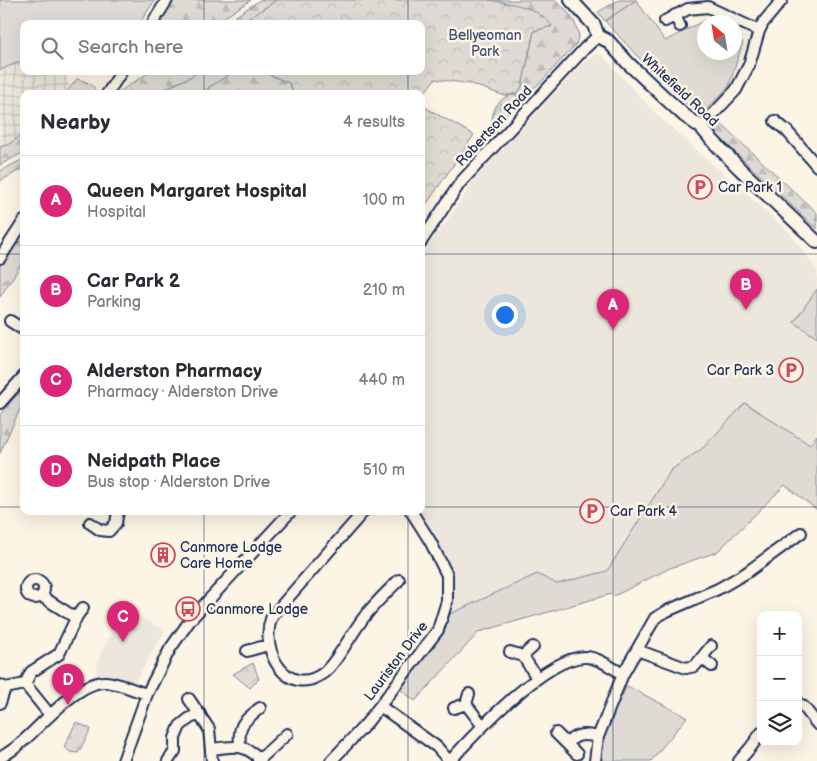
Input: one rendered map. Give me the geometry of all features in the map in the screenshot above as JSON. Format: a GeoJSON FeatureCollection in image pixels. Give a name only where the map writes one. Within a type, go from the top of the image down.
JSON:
{"type":"FeatureCollection","features":[{"type":"Feature","properties":{"kind":"main road","name":"Whitefield Road"},"geometry":{"type":"LineString","coordinates":[[571,0],[594,25],[598,36],[608,41],[663,96],[685,116],[701,127],[728,157],[817,242]]}},
{"type":"Feature","properties":{"kind":"street"},"geometry":{"type":"LineString","coordinates":[[154,20],[167,0]]}},
{"type":"Feature","properties":{"kind":"street"},"geometry":{"type":"LineString","coordinates":[[701,127],[736,90],[744,77],[763,23],[782,0]]}},
{"type":"Feature","properties":{"kind":"street"},"geometry":{"type":"LineString","coordinates":[[665,21],[688,9],[708,7],[759,31]]}},
{"type":"Feature","properties":{"kind":"street"},"geometry":{"type":"LineString","coordinates":[[676,15],[680,26]]}},
{"type":"Feature","properties":{"kind":"street","name":"Robertson Road"},"geometry":{"type":"LineString","coordinates":[[425,236],[460,184],[598,36]]}},
{"type":"Feature","properties":{"kind":"street"},"geometry":{"type":"LineString","coordinates":[[109,90],[119,75]]}},
{"type":"Feature","properties":{"kind":"street"},"geometry":{"type":"LineString","coordinates":[[774,121],[790,127],[817,166]]}},
{"type":"Feature","properties":{"kind":"street"},"geometry":{"type":"LineString","coordinates":[[0,258],[20,227]]}},
{"type":"Feature","properties":{"kind":"street"},"geometry":{"type":"LineString","coordinates":[[10,321],[20,325]]}},
{"type":"Feature","properties":{"kind":"street"},"geometry":{"type":"LineString","coordinates":[[0,403],[20,380]]}},
{"type":"Feature","properties":{"kind":"street"},"geometry":{"type":"LineString","coordinates":[[90,523],[100,530],[109,531],[116,523],[117,515]]}},
{"type":"Feature","properties":{"kind":"street"},"geometry":{"type":"LineString","coordinates":[[123,761],[147,694],[170,649],[191,619],[287,515]]}},
{"type":"Feature","properties":{"kind":"street"},"geometry":{"type":"LineString","coordinates":[[360,515],[271,619],[268,644],[278,667],[288,676],[306,680],[322,674],[338,656],[366,614],[399,580]]}},
{"type":"Feature","properties":{"kind":"street","name":"Lauriston Drive"},"geometry":{"type":"LineString","coordinates":[[331,761],[366,724],[438,630],[447,601],[447,576],[414,515]]}},
{"type":"Feature","properties":{"kind":"street"},"geometry":{"type":"LineString","coordinates":[[595,761],[598,737],[624,674],[655,618],[718,589],[746,573],[801,533]]}},
{"type":"Feature","properties":{"kind":"street"},"geometry":{"type":"LineString","coordinates":[[41,596],[76,618]]}},
{"type":"Feature","properties":{"kind":"street"},"geometry":{"type":"LineString","coordinates":[[25,684],[31,672],[59,654],[76,618],[83,608]]}},
{"type":"Feature","properties":{"kind":"street"},"geometry":{"type":"LineString","coordinates":[[247,651],[268,644]]}},
{"type":"Feature","properties":{"kind":"street"},"geometry":{"type":"LineString","coordinates":[[637,650],[686,668],[695,666],[711,646]]}},
{"type":"Feature","properties":{"kind":"street"},"geometry":{"type":"LineString","coordinates":[[523,656],[533,647]]}},
{"type":"Feature","properties":{"kind":"street"},"geometry":{"type":"LineString","coordinates":[[510,652],[523,656],[537,678]]}},
{"type":"Feature","properties":{"kind":"street"},"geometry":{"type":"LineString","coordinates":[[380,706],[437,747],[449,761],[482,725],[537,678],[562,662],[586,657],[601,662],[624,674]]}},
{"type":"Feature","properties":{"kind":"street"},"geometry":{"type":"LineString","coordinates":[[702,658],[712,666]]}},
{"type":"Feature","properties":{"kind":"street"},"geometry":{"type":"LineString","coordinates":[[0,758],[23,742],[70,698],[90,686],[103,682],[112,683],[147,694]]}},
{"type":"Feature","properties":{"kind":"street"},"geometry":{"type":"LineString","coordinates":[[25,684],[50,715]]}},
{"type":"Feature","properties":{"kind":"street"},"geometry":{"type":"LineString","coordinates":[[0,703],[3,686],[25,684]]}},
{"type":"Feature","properties":{"kind":"street"},"geometry":{"type":"LineString","coordinates":[[189,699],[209,729],[212,761]]}},
{"type":"Feature","properties":{"kind":"street"},"geometry":{"type":"LineString","coordinates":[[454,708],[467,699],[482,725]]}},
{"type":"Feature","properties":{"kind":"street"},"geometry":{"type":"LineString","coordinates":[[802,706],[817,724]]}},
{"type":"Feature","properties":{"kind":"street"},"geometry":{"type":"LineString","coordinates":[[240,746],[239,731],[241,724],[260,708]]}},
{"type":"Feature","properties":{"kind":"street"},"geometry":{"type":"LineString","coordinates":[[168,761],[175,751],[175,738],[180,726],[190,718],[200,714]]}},
{"type":"Feature","properties":{"kind":"street"},"geometry":{"type":"LineString","coordinates":[[556,733],[577,754]]}},
{"type":"Feature","properties":{"kind":"street"},"geometry":{"type":"LineString","coordinates":[[212,749],[240,746],[246,748],[259,760],[287,734]]}},
{"type":"Feature","properties":{"kind":"street"},"geometry":{"type":"LineString","coordinates":[[567,744],[570,739],[585,734],[598,737]]}},
{"type":"Feature","properties":{"kind":"street"},"geometry":{"type":"LineString","coordinates":[[739,761],[757,739]]}},
{"type":"Feature","properties":{"kind":"shaded area"},"geometry":{"type":"Polygon","coordinates":[[[596,54],[602,55],[656,114],[788,231],[817,269],[817,289],[794,322],[817,338],[817,435],[810,445],[745,403],[703,448],[671,470],[607,571],[557,584],[537,574],[450,614],[446,559],[420,515],[425,515],[425,250],[463,198],[473,180],[585,61],[596,54]]]}},
{"type":"Feature","properties":{"kind":"shaded area"},"geometry":{"type":"Polygon","coordinates":[[[20,62],[20,75],[66,75],[69,86],[67,90],[20,90],[20,137],[0,147],[0,70],[20,62]]]}},
{"type":"Feature","properties":{"kind":"shaded area"},"geometry":{"type":"Polygon","coordinates":[[[123,608],[165,630],[135,682],[96,674],[99,657],[123,608]]]}},
{"type":"Feature","properties":{"kind":"green space"},"geometry":{"type":"Polygon","coordinates":[[[0,0],[155,0],[142,20],[20,20],[20,62],[0,70],[0,0]]]}},
{"type":"Feature","properties":{"kind":"green space"},"geometry":{"type":"Polygon","coordinates":[[[174,0],[251,0],[220,20],[162,20],[174,0]]]}},
{"type":"Feature","properties":{"kind":"green space"},"geometry":{"type":"Polygon","coordinates":[[[260,0],[277,0],[246,20],[230,20],[260,0]]]}},
{"type":"Feature","properties":{"kind":"green space","name":"Bellyeoman Park"},"geometry":{"type":"Polygon","coordinates":[[[277,0],[488,0],[515,4],[531,10],[552,26],[534,31],[522,86],[518,93],[505,96],[471,84],[435,79],[425,92],[425,90],[292,90],[289,83],[270,75],[425,75],[425,20],[246,20],[277,0]]]}},
{"type":"Feature","properties":{"kind":"green space"},"geometry":{"type":"Polygon","coordinates":[[[488,0],[554,0],[565,9],[574,21],[579,35],[576,44],[541,82],[525,95],[496,125],[492,120],[497,105],[503,99],[518,93],[522,86],[534,31],[552,26],[488,0]]]}},
{"type":"Feature","properties":{"kind":"green space"},"geometry":{"type":"Polygon","coordinates":[[[619,0],[636,0],[605,21],[598,12],[619,0]]]}},
{"type":"Feature","properties":{"kind":"green space"},"geometry":{"type":"Polygon","coordinates":[[[636,0],[665,41],[697,24],[697,60],[737,60],[729,86],[708,108],[701,112],[691,108],[641,60],[605,21],[636,0]]]}},
{"type":"Feature","properties":{"kind":"green space"},"geometry":{"type":"Polygon","coordinates":[[[145,75],[193,75],[162,90],[122,90],[145,75]]]}},
{"type":"Feature","properties":{"kind":"green space"},"geometry":{"type":"Polygon","coordinates":[[[193,75],[229,75],[206,90],[162,90],[193,75]]]}},
{"type":"Feature","properties":{"kind":"green space"},"geometry":{"type":"Polygon","coordinates":[[[229,75],[270,75],[289,83],[292,90],[209,90],[208,88],[229,75]]]}},
{"type":"Feature","properties":{"kind":"green space"},"geometry":{"type":"Polygon","coordinates":[[[77,79],[92,85],[95,90],[68,90],[77,79]]]}},
{"type":"Feature","properties":{"kind":"green space"},"geometry":{"type":"Polygon","coordinates":[[[425,107],[474,135],[425,206],[425,107]]]}},
{"type":"Feature","properties":{"kind":"green space"},"geometry":{"type":"Polygon","coordinates":[[[718,121],[817,213],[817,229],[717,135],[715,126],[718,121]]]}},
{"type":"Feature","properties":{"kind":"green space"},"geometry":{"type":"Polygon","coordinates":[[[20,137],[20,154],[0,165],[0,147],[20,137]]]}},
{"type":"Feature","properties":{"kind":"green space"},"geometry":{"type":"Polygon","coordinates":[[[20,161],[20,170],[0,181],[0,171],[20,161]]]}},
{"type":"Feature","properties":{"kind":"green space"},"geometry":{"type":"Polygon","coordinates":[[[20,236],[20,266],[0,297],[0,265],[20,236]]]}},
{"type":"Feature","properties":{"kind":"green space"},"geometry":{"type":"Polygon","coordinates":[[[817,289],[817,338],[794,322],[817,289]]]}},
{"type":"Feature","properties":{"kind":"green space"},"geometry":{"type":"Polygon","coordinates":[[[20,391],[20,409],[0,453],[0,415],[20,391]]]}},
{"type":"Feature","properties":{"kind":"green space"},"geometry":{"type":"Polygon","coordinates":[[[745,403],[810,445],[817,435],[817,510],[785,485],[717,552],[670,568],[614,596],[611,594],[479,632],[415,701],[400,689],[439,638],[450,614],[537,574],[557,584],[607,571],[671,470],[703,448],[745,403]]]}},
{"type":"Feature","properties":{"kind":"green space"},"geometry":{"type":"Polygon","coordinates":[[[253,663],[259,679],[250,688],[233,674],[253,663]]]}},
{"type":"Feature","properties":{"kind":"green space"},"geometry":{"type":"Polygon","coordinates":[[[627,686],[687,717],[651,761],[600,761],[600,744],[609,719],[627,686]]]}},
{"type":"Feature","properties":{"kind":"green space"},"geometry":{"type":"Polygon","coordinates":[[[76,722],[91,729],[78,753],[70,752],[64,747],[76,722]]]}},
{"type":"Feature","properties":{"kind":"place","name":"Car Park 1"},"geometry":{"type":"Point","coordinates":[700,187]}},
{"type":"Feature","properties":{"kind":"place","name":"Car Park 2"},"geometry":{"type":"Point","coordinates":[746,310]}},
{"type":"Feature","properties":{"kind":"place","name":"Queen Margaret Hospital"},"geometry":{"type":"Point","coordinates":[613,330]}},
{"type":"Feature","properties":{"kind":"place","name":"Car Park 3"},"geometry":{"type":"Point","coordinates":[791,370]}},
{"type":"Feature","properties":{"kind":"place","name":"Car Park 4"},"geometry":{"type":"Point","coordinates":[592,511]}},
{"type":"Feature","properties":{"kind":"place","name":"Canmore Lodge Care Home"},"geometry":{"type":"Point","coordinates":[163,555]}},
{"type":"Feature","properties":{"kind":"place","name":"Canmore Lodge"},"geometry":{"type":"Point","coordinates":[188,609]}},
{"type":"Feature","properties":{"kind":"place","name":"Alderston Pharmacy"},"geometry":{"type":"Point","coordinates":[123,642]}},
{"type":"Feature","properties":{"kind":"place","name":"Neidpath Place"},"geometry":{"type":"Point","coordinates":[68,705]}}]}
